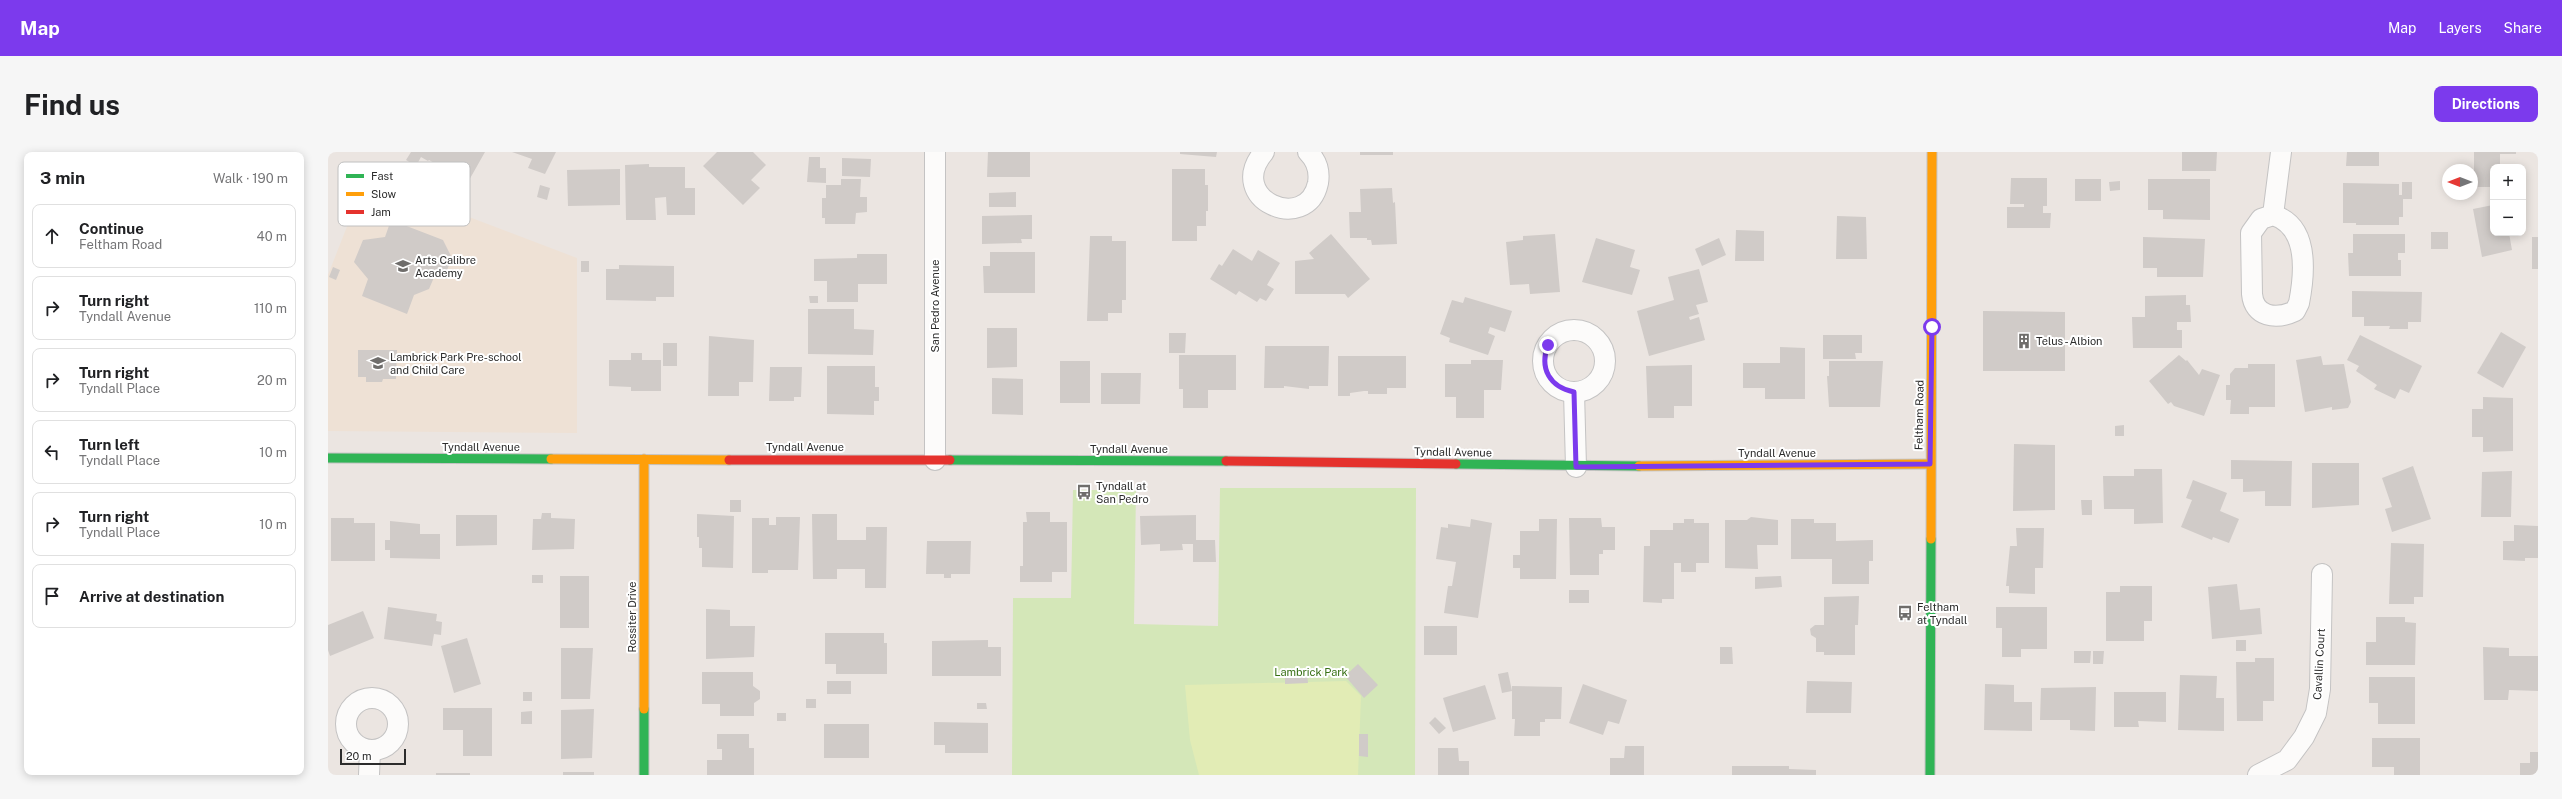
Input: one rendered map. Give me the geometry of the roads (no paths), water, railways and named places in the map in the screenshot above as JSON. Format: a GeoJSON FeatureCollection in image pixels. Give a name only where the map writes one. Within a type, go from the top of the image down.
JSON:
{"type":"FeatureCollection","features":[{"type":"Feature","properties":{"kind":"street","name":"San Pedro Avenue"},"geometry":{"type":"LineString","coordinates":[[935,152],[935,460]]}},
{"type":"Feature","properties":{"kind":"street"},"geometry":{"type":"LineString","coordinates":[[1264,152],[1254,169],[1256,191],[1267,203],[1282,209],[1303,204],[1317,188],[1319,177],[1317,167],[1308,152]]}},
{"type":"Feature","properties":{"kind":"street","name":"Feltham Road"},"geometry":{"type":"LineString","coordinates":[[1930,775],[1932,152]]}},
{"type":"Feature","properties":{"kind":"street"},"geometry":{"type":"LineString","coordinates":[[2272,215],[2281,152]]}},
{"type":"Feature","properties":{"kind":"street"},"geometry":{"type":"LineString","coordinates":[[2272,215],[2284,218],[2297,232],[2302,249],[2299,303],[2295,311],[2278,316],[2266,315],[2257,310],[2253,303],[2252,294],[2251,233],[2261,219],[2272,215]]}},
{"type":"Feature","properties":{"kind":"street"},"geometry":{"type":"LineString","coordinates":[[1574,392],[1576,467]]}},
{"type":"Feature","properties":{"kind":"street","name":"Tyndall Avenue"},"geometry":{"type":"LineString","coordinates":[[328,458],[1356,462],[1576,467],[1930,464]]}},
{"type":"Feature","properties":{"kind":"street","name":"Rossiter Drive"},"geometry":{"type":"LineString","coordinates":[[644,459],[644,775]]}},
{"type":"Feature","properties":{"kind":"street","name":"Cavallin Court"},"geometry":{"type":"LineString","coordinates":[[2258,775],[2287,760],[2304,737],[2316,713],[2320,689],[2322,574]]}},
{"type":"Feature","properties":{"kind":"street"},"geometry":{"type":"LineString","coordinates":[[369,775],[370,750]]}},
{"type":"Feature","properties":{"kind":"place","name":"Arts Calibre Academy"},"geometry":{"type":"Point","coordinates":[403,266]}},
{"type":"Feature","properties":{"kind":"place","name":"Telus - Albion"},"geometry":{"type":"Point","coordinates":[2024,341]}},
{"type":"Feature","properties":{"kind":"place","name":"Lambrick Park Pre-school and Child Care"},"geometry":{"type":"Point","coordinates":[378,363]}},
{"type":"Feature","properties":{"kind":"place","name":"Tyndall at San Pedro"},"geometry":{"type":"Point","coordinates":[1084,492]}},
{"type":"Feature","properties":{"kind":"place","name":"Feltham at Tyndall"},"geometry":{"type":"Point","coordinates":[1905,613]}},
{"type":"Feature","properties":{"kind":"park label","name":"Lambrick Park"},"geometry":{"type":"Point","coordinates":[1311,672]}}]}
